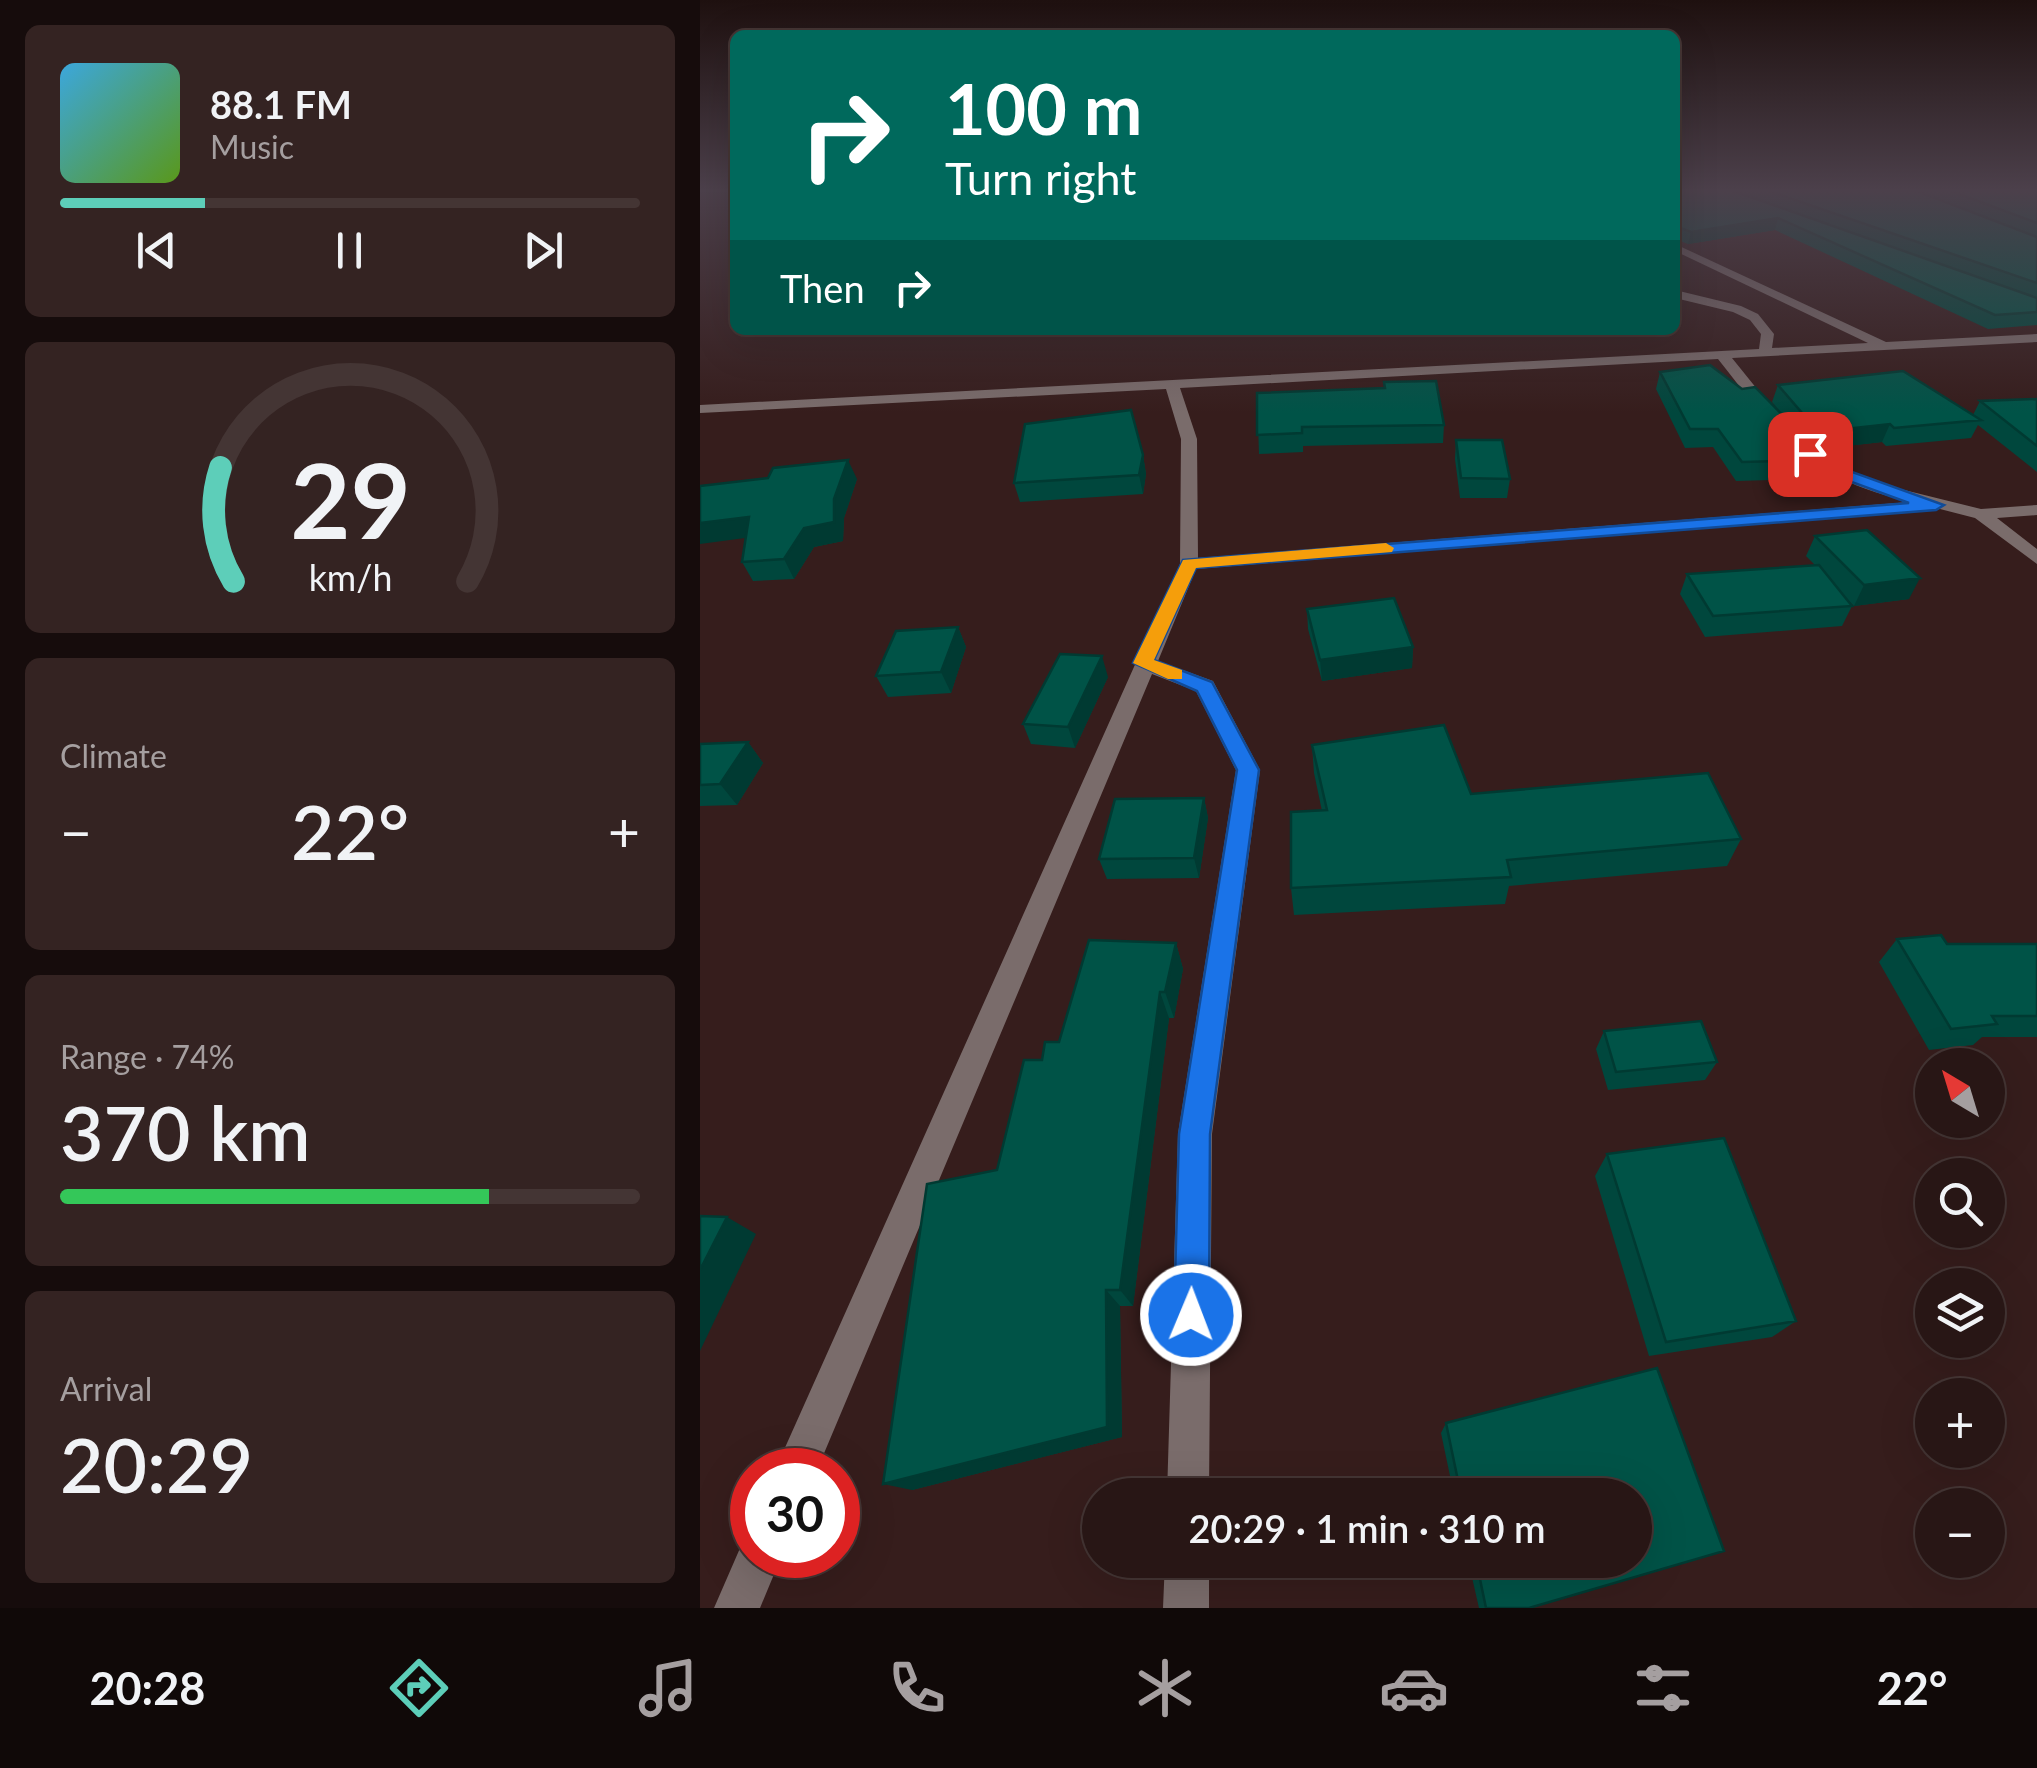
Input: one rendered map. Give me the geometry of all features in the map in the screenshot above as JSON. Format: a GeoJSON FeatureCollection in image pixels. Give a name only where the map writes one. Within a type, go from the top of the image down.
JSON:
{"type":"FeatureCollection","features":[{"type":"Feature","properties":{"kind":"street"},"geometry":{"type":"LineString","coordinates":[[1705,263],[1798,300],[1883,346]]}},
{"type":"Feature","properties":{"kind":"street"},"geometry":{"type":"LineString","coordinates":[[1680,295],[1754,317],[1768,334],[1766,351]]}},
{"type":"Feature","properties":{"kind":"street"},"geometry":{"type":"LineString","coordinates":[[700,409],[2037,338]]}},
{"type":"Feature","properties":{"kind":"street"},"geometry":{"type":"LineString","coordinates":[[1720,354],[1788,438],[1833,470],[1936,505],[1981,514],[2037,510]]}},
{"type":"Feature","properties":{"kind":"street"},"geometry":{"type":"LineString","coordinates":[[805,1448],[1189,564],[1189,439],[1172,384]]}},
{"type":"Feature","properties":{"kind":"street"},"geometry":{"type":"LineString","coordinates":[[1189,564],[1936,505]]}},
{"type":"Feature","properties":{"kind":"street"},"geometry":{"type":"LineString","coordinates":[[1981,514],[2037,558]]}},
{"type":"Feature","properties":{"kind":"street"},"geometry":{"type":"LineString","coordinates":[[1143,663],[1205,686],[1248,770],[1194,1134],[1188,1478]]}},
{"type":"Feature","properties":{"kind":"street"},"geometry":{"type":"LineString","coordinates":[[737,1608],[750,1578]]}},
{"type":"Feature","properties":{"kind":"street"},"geometry":{"type":"LineString","coordinates":[[1186,1608],[1187,1578]]}},
{"type":"Feature","properties":{"kind":"building"},"geometry":{"type":"Polygon","coordinates":[[[1879,263],[1938,263],[2037,298],[2037,312],[1995,315],[1879,263]]]}},
{"type":"Feature","properties":{"kind":"building"},"geometry":{"type":"Polygon","coordinates":[[[1979,263],[2037,263],[2037,283],[1979,263]]]}},
{"type":"Feature","properties":{"kind":"building"},"geometry":{"type":"Polygon","coordinates":[[[1710,365],[1742,389],[1755,387],[1800,433],[1785,435],[1810,460],[1742,462],[1718,429],[1690,429],[1660,372],[1710,365]]]}},
{"type":"Feature","properties":{"kind":"building"},"geometry":{"type":"Polygon","coordinates":[[[1903,371],[1981,420],[1827,431],[1803,414],[1778,385],[1903,371]]]}},
{"type":"Feature","properties":{"kind":"building"},"geometry":{"type":"Polygon","coordinates":[[[1436,381],[1444,425],[1302,427],[1302,433],[1257,435],[1257,393],[1385,388],[1384,382],[1436,381]]]}},
{"type":"Feature","properties":{"kind":"building"},"geometry":{"type":"Polygon","coordinates":[[[2037,399],[2037,446],[1980,401],[2037,399]]]}},
{"type":"Feature","properties":{"kind":"building"},"geometry":{"type":"Polygon","coordinates":[[[1131,410],[1143,455],[1139,475],[1014,483],[1025,424],[1131,410]]]}},
{"type":"Feature","properties":{"kind":"building"},"geometry":{"type":"Polygon","coordinates":[[[1456,440],[1502,440],[1510,479],[1461,478],[1456,440]]]}},
{"type":"Feature","properties":{"kind":"building"},"geometry":{"type":"Polygon","coordinates":[[[848,460],[834,499],[834,522],[804,528],[784,559],[742,562],[749,517],[700,523],[700,486],[768,478],[773,468],[848,460]]]}},
{"type":"Feature","properties":{"kind":"building"},"geometry":{"type":"Polygon","coordinates":[[[1867,530],[1920,578],[1864,585],[1815,536],[1867,530]]]}},
{"type":"Feature","properties":{"kind":"building"},"geometry":{"type":"Polygon","coordinates":[[[1819,565],[1852,606],[1713,616],[1687,574],[1819,565]]]}},
{"type":"Feature","properties":{"kind":"building"},"geometry":{"type":"Polygon","coordinates":[[[1394,598],[1413,647],[1320,660],[1307,609],[1394,598]]]}},
{"type":"Feature","properties":{"kind":"building"},"geometry":{"type":"Polygon","coordinates":[[[958,627],[941,672],[876,676],[896,631],[958,627]]]}},
{"type":"Feature","properties":{"kind":"building"},"geometry":{"type":"Polygon","coordinates":[[[1060,654],[1102,656],[1068,727],[1023,724],[1060,654]]]}},
{"type":"Feature","properties":{"kind":"building"},"geometry":{"type":"Polygon","coordinates":[[[1444,725],[1471,794],[1708,773],[1741,839],[1507,860],[1511,877],[1291,888],[1291,812],[1327,810],[1312,745],[1444,725]]]}},
{"type":"Feature","properties":{"kind":"building"},"geometry":{"type":"Polygon","coordinates":[[[748,742],[720,784],[700,785],[700,744],[748,742]]]}},
{"type":"Feature","properties":{"kind":"building"},"geometry":{"type":"Polygon","coordinates":[[[1204,798],[1194,858],[1099,859],[1115,799],[1204,798]]]}},
{"type":"Feature","properties":{"kind":"building"},"geometry":{"type":"Polygon","coordinates":[[[1941,935],[1947,944],[2037,944],[2037,1016],[1992,1016],[1997,1024],[1951,1029],[1897,939],[1941,935]]]}},
{"type":"Feature","properties":{"kind":"building"},"geometry":{"type":"Polygon","coordinates":[[[1089,940],[1176,943],[1165,992],[1160,992],[1120,1290],[1106,1290],[1107,1427],[883,1484],[927,1184],[997,1170],[1024,1060],[1042,1060],[1045,1042],[1059,1042],[1089,940]]]}},
{"type":"Feature","properties":{"kind":"building"},"geometry":{"type":"Polygon","coordinates":[[[1701,1021],[1717,1062],[1616,1072],[1604,1031],[1701,1021]]]}},
{"type":"Feature","properties":{"kind":"building"},"geometry":{"type":"Polygon","coordinates":[[[1724,1138],[1796,1321],[1666,1342],[1607,1154],[1724,1138]]]}},
{"type":"Feature","properties":{"kind":"building"},"geometry":{"type":"Polygon","coordinates":[[[700,1216],[727,1217],[700,1270],[700,1216]]]}},
{"type":"Feature","properties":{"kind":"building"},"geometry":{"type":"Polygon","coordinates":[[[1657,1368],[1724,1551],[1652,1572],[1652,1478],[1457,1478],[1446,1423],[1657,1368]]]}},
{"type":"Feature","properties":{"kind":"building"},"geometry":{"type":"Polygon","coordinates":[[[1480,1578],[1632,1578],[1529,1608],[1486,1608],[1480,1578]]]}},
{"type":"Feature","properties":{"kind":"slow traffic"},"geometry":{"type":"LineString","coordinates":[[1175,675],[1143,663],[1189,564],[1386,548]]}},
{"type":"Feature","properties":{"kind":"route"},"geometry":{"type":"LineString","coordinates":[[1191,1315],[1194,1134],[1248,770],[1205,686],[1143,663],[1189,564],[1936,505],[1882,490],[1833,470],[1810,454]]}}]}
